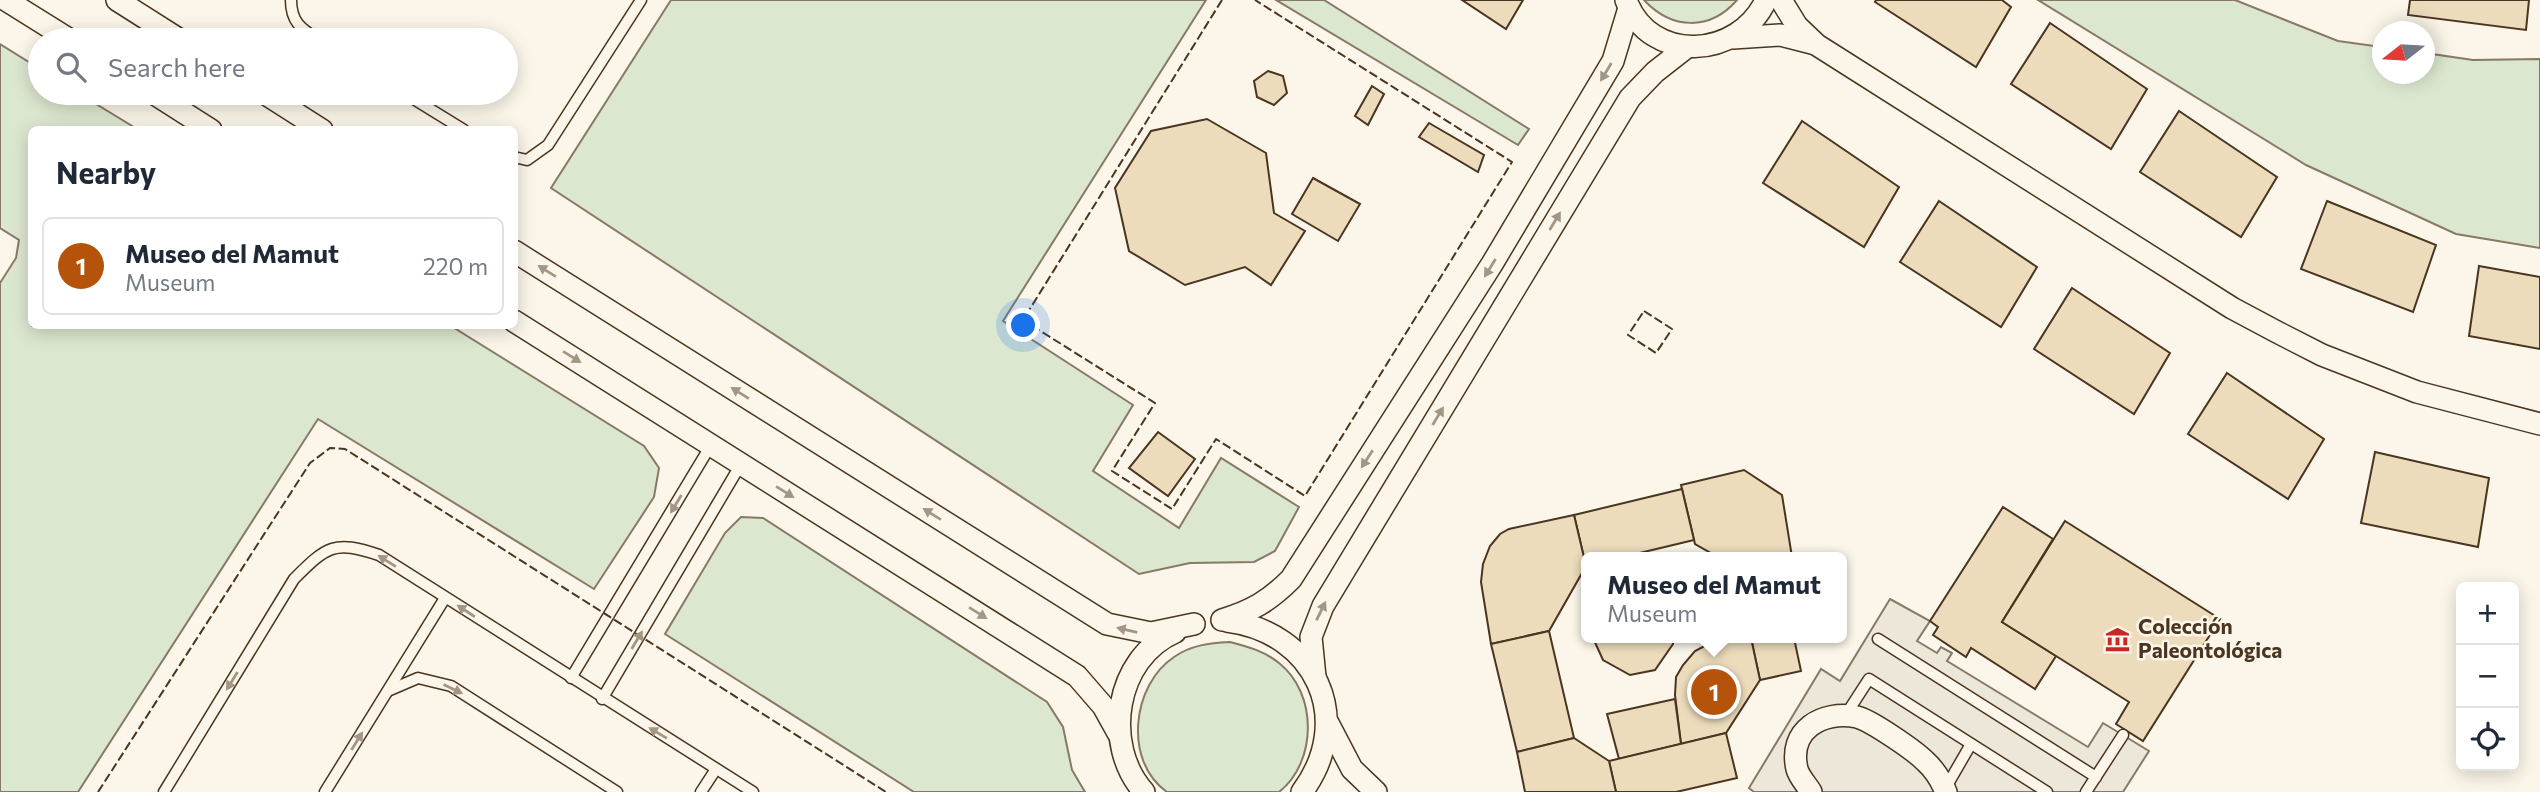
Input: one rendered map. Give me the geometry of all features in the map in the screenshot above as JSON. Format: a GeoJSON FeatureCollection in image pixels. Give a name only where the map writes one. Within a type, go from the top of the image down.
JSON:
{"type":"FeatureCollection","features":[{"type":"Feature","properties":{"kind":"street"},"geometry":{"type":"LineString","coordinates":[[6,0],[51,28]]}},
{"type":"Feature","properties":{"kind":"street"},"geometry":{"type":"LineString","coordinates":[[117,0],[161,28]]}},
{"type":"Feature","properties":{"kind":"street"},"geometry":{"type":"LineString","coordinates":[[1733,38],[1752,23],[1766,0]]}},
{"type":"Feature","properties":{"kind":"street"},"geometry":{"type":"LineString","coordinates":[[1782,0],[1797,26],[1817,45],[2232,308],[2322,355],[2417,392],[2540,424]]}},
{"type":"Feature","properties":{"kind":"street"},"geometry":{"type":"LineString","coordinates":[[1628,4],[1644,27],[1654,34],[1687,47],[1711,46],[1733,38],[1780,35],[1817,45]]}},
{"type":"Feature","properties":{"kind":"street"},"geometry":{"type":"LineString","coordinates":[[518,254],[1107,624],[1151,633],[1222,620],[1251,611],[1267,602],[1290,579],[1499,252],[1613,61],[1628,4]]}},
{"type":"Feature","properties":{"kind":"street"},"geometry":{"type":"LineString","coordinates":[[1315,677],[1311,637],[1322,606],[1630,98],[1655,72],[1687,47]]}},
{"type":"Feature","properties":{"kind":"street"},"geometry":{"type":"LineString","coordinates":[[172,105],[205,126]]}},
{"type":"Feature","properties":{"kind":"street"},"geometry":{"type":"LineString","coordinates":[[284,105],[316,126]]}},
{"type":"Feature","properties":{"kind":"street"},"geometry":{"type":"LineString","coordinates":[[518,324],[1077,676],[1103,706],[1118,733],[1135,792]]}},
{"type":"Feature","properties":{"kind":"street"},"geometry":{"type":"LineString","coordinates":[[1222,620],[1250,624],[1276,635],[1298,653],[1315,677],[1335,741],[1344,758],[1376,792]]}},
{"type":"Feature","properties":{"kind":"street"},"geometry":{"type":"LineString","coordinates":[[1118,733],[1121,704],[1130,677],[1146,653],[1168,635],[1194,624]]}},
{"type":"Feature","properties":{"kind":"street"},"geometry":{"type":"LineString","coordinates":[[1302,792],[1313,777],[1323,753],[1327,729],[1325,703]]}},
{"type":"Feature","properties":{"kind":"street"},"geometry":{"type":"LineString","coordinates":[[1811,792],[1797,771],[1796,751],[1802,732],[1817,720],[1845,716],[1860,717],[1924,760],[1940,778],[1945,790]]}},
{"type":"Feature","properties":{"kind":"street"},"geometry":{"type":"LineString","coordinates":[[1125,760],[1144,792]]}},
{"type":"Feature","properties":{"kind":"lane"},"geometry":{"type":"LineString","coordinates":[[291,0],[291,16],[300,28]]}},
{"type":"Feature","properties":{"kind":"lane"},"geometry":{"type":"LineString","coordinates":[[518,158],[527,160],[548,145],[641,0]]}},
{"type":"Feature","properties":{"kind":"lane"},"geometry":{"type":"LineString","coordinates":[[423,105],[458,126]]}},
{"type":"Feature","properties":{"kind":"lane"},"geometry":{"type":"LineString","coordinates":[[571,678],[711,445]]}},
{"type":"Feature","properties":{"kind":"lane"},"geometry":{"type":"LineString","coordinates":[[602,699],[741,464]]}},
{"type":"Feature","properties":{"kind":"lane"},"geometry":{"type":"LineString","coordinates":[[164,792],[295,579],[317,555],[347,544],[379,555],[602,699],[753,792]]}},
{"type":"Feature","properties":{"kind":"lane"},"geometry":{"type":"LineString","coordinates":[[325,792],[445,598]]}},
{"type":"Feature","properties":{"kind":"lane"},"geometry":{"type":"LineString","coordinates":[[1878,639],[2095,777]]}},
{"type":"Feature","properties":{"kind":"lane"},"geometry":{"type":"LineString","coordinates":[[390,690],[418,678],[451,686],[617,792]]}},
{"type":"Feature","properties":{"kind":"lane"},"geometry":{"type":"LineString","coordinates":[[1845,716],[1869,679],[2047,792]]}},
{"type":"Feature","properties":{"kind":"lane"},"geometry":{"type":"LineString","coordinates":[[2086,792],[2123,735]]}},
{"type":"Feature","properties":{"kind":"lane"},"geometry":{"type":"LineString","coordinates":[[1945,790],[1971,744]]}},
{"type":"Feature","properties":{"kind":"lane"},"geometry":{"type":"LineString","coordinates":[[701,792],[716,769]]}},
{"type":"Feature","properties":{"kind":"green space"},"geometry":{"type":"Polygon","coordinates":[[[671,0],[1206,0],[1003,321],[1133,405],[1093,471],[1179,528],[1221,458],[1299,507],[1275,551],[1254,562],[1190,563],[1139,574],[551,188],[671,0]]]}},
{"type":"Feature","properties":{"kind":"green space"},"geometry":{"type":"Polygon","coordinates":[[[1276,0],[1324,0],[1529,129],[1518,145],[1276,0]]]}},
{"type":"Feature","properties":{"kind":"green space"},"geometry":{"type":"Polygon","coordinates":[[[1644,0],[1737,0],[1715,17],[1691,23],[1667,17],[1644,0]]]}},
{"type":"Feature","properties":{"kind":"green space"},"geometry":{"type":"Polygon","coordinates":[[[2038,0],[2235,0],[2338,41],[2372,46],[2372,84],[2435,84],[2435,54],[2473,60],[2540,59],[2540,248],[2456,234],[2306,165],[2038,0]]]}},
{"type":"Feature","properties":{"kind":"green space"},"geometry":{"type":"Polygon","coordinates":[[[0,44],[28,62],[28,105],[98,105],[132,126],[28,126],[28,329],[456,329],[644,446],[659,468],[654,497],[594,589],[318,419],[78,792],[0,792],[0,283],[16,258],[19,240],[0,228],[0,44]]]}},
{"type":"Feature","properties":{"kind":"green space"},"geometry":{"type":"Polygon","coordinates":[[[741,517],[763,518],[1047,702],[1063,727],[1072,770],[1085,792],[914,792],[665,634],[725,533],[741,517]]]}},
{"type":"Feature","properties":{"kind":"green space"},"geometry":{"type":"Polygon","coordinates":[[[1230,642],[1268,655],[1292,676],[1301,692],[1308,728],[1301,764],[1292,779],[1279,792],[1167,792],[1153,778],[1144,762],[1139,743],[1138,723],[1149,686],[1160,670],[1180,653],[1201,645],[1230,642]]]}},
{"type":"Feature","properties":{"kind":"shaded area"},"geometry":{"type":"Polygon","coordinates":[[[1890,599],[1930,621],[1917,641],[1937,653],[1941,647],[1952,653],[1947,661],[2088,747],[2103,723],[2149,751],[2123,792],[1754,792],[1749,788],[1821,669],[1840,681],[1890,599]]]}},
{"type":"Feature","properties":{"kind":"building"},"geometry":{"type":"Polygon","coordinates":[[[1462,0],[1523,0],[1506,29],[1462,0]]]}},
{"type":"Feature","properties":{"kind":"building"},"geometry":{"type":"Polygon","coordinates":[[[2002,0],[2011,7],[1976,67],[1875,2],[2002,0]]]}},
{"type":"Feature","properties":{"kind":"building"},"geometry":{"type":"Polygon","coordinates":[[[2410,0],[2529,0],[2526,30],[2408,15],[2410,0]]]}},
{"type":"Feature","properties":{"kind":"building"},"geometry":{"type":"Polygon","coordinates":[[[2050,23],[2147,89],[2111,149],[2011,84],[2050,23]]]}},
{"type":"Feature","properties":{"kind":"building"},"geometry":{"type":"Polygon","coordinates":[[[1268,71],[1283,76],[1287,93],[1274,105],[1257,97],[1254,81],[1268,71]]]}},
{"type":"Feature","properties":{"kind":"building"},"geometry":{"type":"Polygon","coordinates":[[[1372,86],[1384,94],[1368,125],[1355,116],[1372,86]]]}},
{"type":"Feature","properties":{"kind":"building"},"geometry":{"type":"Polygon","coordinates":[[[2179,111],[2277,177],[2241,237],[2140,172],[2179,111]]]}},
{"type":"Feature","properties":{"kind":"building"},"geometry":{"type":"Polygon","coordinates":[[[1207,119],[1266,153],[1274,213],[1305,231],[1271,285],[1245,267],[1185,285],[1129,251],[1115,188],[1151,131],[1207,119]]]}},
{"type":"Feature","properties":{"kind":"building"},"geometry":{"type":"Polygon","coordinates":[[[1802,121],[1899,187],[1864,247],[1763,183],[1802,121]]]}},
{"type":"Feature","properties":{"kind":"building"},"geometry":{"type":"Polygon","coordinates":[[[1429,123],[1484,155],[1478,172],[1419,137],[1429,123]]]}},
{"type":"Feature","properties":{"kind":"building"},"geometry":{"type":"Polygon","coordinates":[[[1313,178],[1360,204],[1338,241],[1292,214],[1313,178]]]}},
{"type":"Feature","properties":{"kind":"building"},"geometry":{"type":"Polygon","coordinates":[[[1939,201],[2037,267],[2001,327],[1900,262],[1939,201]]]}},
{"type":"Feature","properties":{"kind":"building"},"geometry":{"type":"Polygon","coordinates":[[[2327,201],[2436,245],[2413,312],[2301,269],[2327,201]]]}},
{"type":"Feature","properties":{"kind":"building"},"geometry":{"type":"Polygon","coordinates":[[[2479,266],[2540,277],[2540,349],[2469,336],[2479,266]]]}},
{"type":"Feature","properties":{"kind":"building"},"geometry":{"type":"Polygon","coordinates":[[[2072,288],[2170,353],[2134,414],[2034,349],[2072,288]]]}},
{"type":"Feature","properties":{"kind":"building"},"geometry":{"type":"Polygon","coordinates":[[[2227,373],[2324,439],[2288,499],[2188,434],[2227,373]]]}},
{"type":"Feature","properties":{"kind":"building"},"geometry":{"type":"Polygon","coordinates":[[[1158,432],[1195,459],[1168,496],[1129,468],[1158,432]]]}},
{"type":"Feature","properties":{"kind":"building"},"geometry":{"type":"Polygon","coordinates":[[[2375,452],[2489,478],[2478,547],[2361,523],[2375,452]]]}},
{"type":"Feature","properties":{"kind":"building"},"geometry":{"type":"Polygon","coordinates":[[[1744,470],[1782,495],[1791,552],[1709,552],[1695,544],[1681,485],[1744,470]]]}},
{"type":"Feature","properties":{"kind":"building"},"geometry":{"type":"Polygon","coordinates":[[[1682,489],[1694,540],[1644,552],[1583,552],[1574,515],[1682,489]]]}},
{"type":"Feature","properties":{"kind":"building"},"geometry":{"type":"Polygon","coordinates":[[[2003,507],[2053,539],[2002,622],[2056,656],[2035,689],[1971,648],[1966,657],[1933,635],[1938,627],[1930,621],[2003,507]]]}},
{"type":"Feature","properties":{"kind":"building"},"geometry":{"type":"Polygon","coordinates":[[[1574,515],[1583,552],[1581,575],[1549,631],[1491,644],[1481,582],[1483,564],[1490,546],[1500,534],[1509,529],[1574,515]]]}},
{"type":"Feature","properties":{"kind":"building","name":"Colección Paleontológica"},"geometry":{"type":"Polygon","coordinates":[[[2065,521],[2220,619],[2143,741],[2116,724],[2129,702],[2002,622],[2065,521]]]}},
{"type":"Feature","properties":{"kind":"building"},"geometry":{"type":"Polygon","coordinates":[[[1549,631],[1574,738],[1517,752],[1491,644],[1549,631]]]}},
{"type":"Feature","properties":{"kind":"building"},"geometry":{"type":"Polygon","coordinates":[[[1595,643],[1673,643],[1655,670],[1630,675],[1603,660],[1595,643]]]}},
{"type":"Feature","properties":{"kind":"building"},"geometry":{"type":"Polygon","coordinates":[[[1710,643],[1752,643],[1760,680],[1726,733],[1681,744],[1675,695],[1676,677],[1695,651],[1710,643]]]}},
{"type":"Feature","properties":{"kind":"building"},"geometry":{"type":"Polygon","coordinates":[[[1752,643],[1795,643],[1801,671],[1760,680],[1752,643]]]}},
{"type":"Feature","properties":{"kind":"building"},"geometry":{"type":"Polygon","coordinates":[[[1675,699],[1681,744],[1619,759],[1607,714],[1675,699]]]}},
{"type":"Feature","properties":{"kind":"building"},"geometry":{"type":"Polygon","coordinates":[[[1726,733],[1737,778],[1676,792],[1616,792],[1609,761],[1726,733]]]}},
{"type":"Feature","properties":{"kind":"building"},"geometry":{"type":"Polygon","coordinates":[[[1574,738],[1609,761],[1616,792],[1525,792],[1517,752],[1574,738]]]}},
{"type":"Feature","properties":{"kind":"fence"},"geometry":{"type":"LineString","coordinates":[[1222,0],[1023,320],[1155,403],[1112,471],[1172,509],[1216,439],[1305,496],[1512,162],[1255,0]]}},
{"type":"Feature","properties":{"kind":"fence"},"geometry":{"type":"LineString","coordinates":[[1644,311],[1672,329],[1656,353],[1628,335],[1644,311]]}},
{"type":"Feature","properties":{"kind":"fence"},"geometry":{"type":"LineString","coordinates":[[98,792],[310,463],[330,448],[345,449],[886,792]]}},
{"type":"Feature","properties":{"kind":"place","name":"Colección Paleontológica"},"geometry":{"type":"Point","coordinates":[2118,639]}},
{"type":"Feature","properties":{"kind":"place","name":"Museo del Mamut"},"geometry":{"type":"Point","coordinates":[1714,692]}}]}
